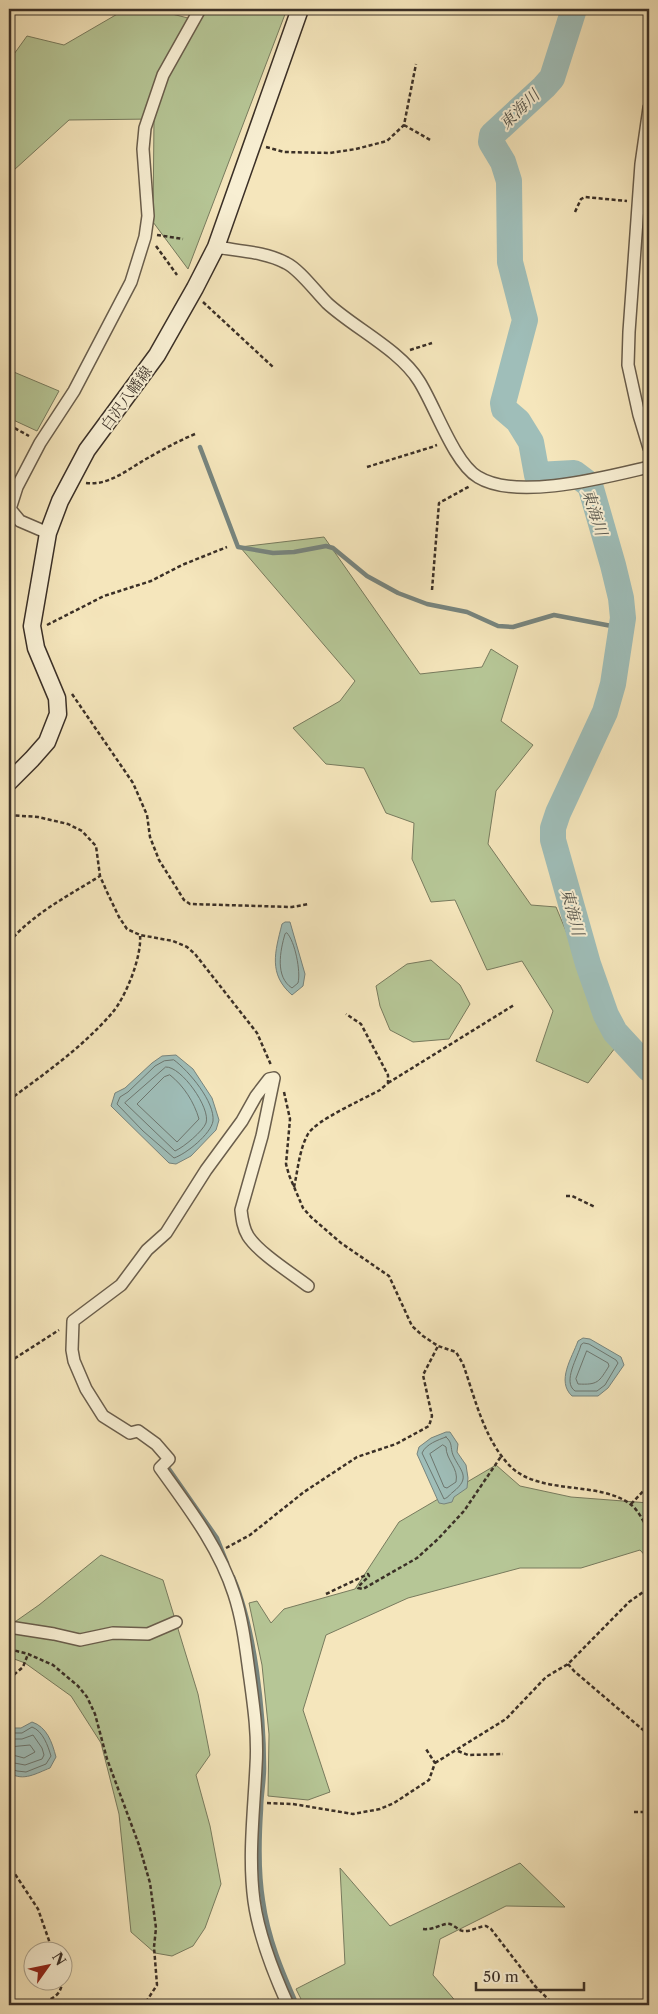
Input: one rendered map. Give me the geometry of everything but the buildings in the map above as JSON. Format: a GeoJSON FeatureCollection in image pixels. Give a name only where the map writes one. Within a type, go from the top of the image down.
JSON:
{"type":"FeatureCollection","features":[{"type":"Feature","properties":{"kind":"main road","name":"白沢八幡線"},"geometry":{"type":"LineString","coordinates":[[9,782],[46,742],[58,714],[57,698],[36,648],[32,626],[48,533],[71,479],[88,450],[157,355],[192,294],[216,246],[300,9]]}},
{"type":"Feature","properties":{"kind":"street"},"geometry":{"type":"LineString","coordinates":[[48,533],[20,521],[10,509],[17,487],[40,443],[74,391],[131,282],[147,235],[145,128],[163,75],[200,9]]}},
{"type":"Feature","properties":{"kind":"street"},"geometry":{"type":"LineString","coordinates":[[649,108],[641,164],[628,332],[628,365],[639,415],[649,448]]}},
{"type":"Feature","properties":{"kind":"street"},"geometry":{"type":"LineString","coordinates":[[216,246],[275,258],[289,264],[328,303],[411,368],[462,462],[477,477],[511,488],[574,482],[649,467]]}},
{"type":"Feature","properties":{"kind":"street"},"geometry":{"type":"LineString","coordinates":[[274,1078],[262,1136],[241,1210],[242,1223],[254,1245],[308,1286]]}},
{"type":"Feature","properties":{"kind":"street"},"geometry":{"type":"LineString","coordinates":[[274,1078],[269,1080],[256,1096],[242,1121],[206,1170],[171,1226],[147,1250],[120,1285],[73,1321],[72,1350],[74,1361],[86,1389],[103,1416],[130,1433],[138,1431],[146,1436],[169,1459],[160,1468],[203,1529],[216,1552],[234,1593],[246,1649],[255,1717],[256,1764],[253,1803],[254,1900],[267,1954],[288,2005]]}},
{"type":"Feature","properties":{"kind":"street"},"geometry":{"type":"LineString","coordinates":[[9,1627],[80,1640],[113,1633],[148,1634],[176,1622]]}},
{"type":"Feature","properties":{"kind":"path"},"geometry":{"type":"LineString","coordinates":[[251,143],[284,152],[330,153],[387,141],[404,125],[416,64]]}},
{"type":"Feature","properties":{"kind":"path"},"geometry":{"type":"LineString","coordinates":[[404,125],[432,141]]}},
{"type":"Feature","properties":{"kind":"path"},"geometry":{"type":"LineString","coordinates":[[575,212],[581,200],[585,197],[638,202]]}},
{"type":"Feature","properties":{"kind":"path"},"geometry":{"type":"LineString","coordinates":[[147,235],[183,239]]}},
{"type":"Feature","properties":{"kind":"path"},"geometry":{"type":"LineString","coordinates":[[147,235],[177,275]]}},
{"type":"Feature","properties":{"kind":"path"},"geometry":{"type":"LineString","coordinates":[[192,294],[219,315],[273,367]]}},
{"type":"Feature","properties":{"kind":"path"},"geometry":{"type":"LineString","coordinates":[[396,356],[399,353],[432,343]]}},
{"type":"Feature","properties":{"kind":"path"},"geometry":{"type":"LineString","coordinates":[[9,425],[40,443]]}},
{"type":"Feature","properties":{"kind":"path"},"geometry":{"type":"LineString","coordinates":[[71,479],[92,484],[109,480],[194,434]]}},
{"type":"Feature","properties":{"kind":"path"},"geometry":{"type":"LineString","coordinates":[[367,467],[432,447],[449,436]]}},
{"type":"Feature","properties":{"kind":"path"},"geometry":{"type":"LineString","coordinates":[[432,590],[439,503],[468,489],[477,477]]}},
{"type":"Feature","properties":{"kind":"path"},"geometry":{"type":"LineString","coordinates":[[32,626],[44,627],[104,596],[152,580],[182,565],[227,547]]}},
{"type":"Feature","properties":{"kind":"path"},"geometry":{"type":"LineString","coordinates":[[68,687],[87,718],[133,783],[145,810],[150,837],[159,860],[184,900],[190,904],[264,906],[309,904]]}},
{"type":"Feature","properties":{"kind":"path"},"geometry":{"type":"LineString","coordinates":[[9,815],[38,817],[68,824],[82,831],[96,846],[100,876],[123,924],[132,932],[140,935],[162,938],[187,947],[205,964],[257,1033],[271,1065],[274,1078],[284,1092],[290,1119],[286,1164],[303,1208],[341,1243],[389,1276],[412,1326],[438,1346],[456,1352],[492,1441],[511,1466],[522,1475],[548,1484],[608,1494],[631,1504],[649,1532]]}},
{"type":"Feature","properties":{"kind":"path"},"geometry":{"type":"LineString","coordinates":[[9,942],[36,915],[100,876]]}},
{"type":"Feature","properties":{"kind":"path"},"geometry":{"type":"LineString","coordinates":[[9,1100],[82,1042],[113,1012],[136,964],[140,948],[140,935]]}},
{"type":"Feature","properties":{"kind":"path"},"geometry":{"type":"LineString","coordinates":[[294,1188],[297,1168],[308,1134],[316,1125],[380,1090],[388,1083],[514,1005]]}},
{"type":"Feature","properties":{"kind":"path"},"geometry":{"type":"LineString","coordinates":[[346,1014],[361,1024],[388,1075],[388,1083]]}},
{"type":"Feature","properties":{"kind":"path"},"geometry":{"type":"LineString","coordinates":[[566,1196],[572,1196],[595,1207]]}},
{"type":"Feature","properties":{"kind":"path"},"geometry":{"type":"LineString","coordinates":[[9,1362],[73,1321]]}},
{"type":"Feature","properties":{"kind":"path"},"geometry":{"type":"LineString","coordinates":[[216,1552],[250,1535],[304,1492],[357,1457],[396,1444],[429,1426],[432,1416],[423,1375],[438,1346]]}},
{"type":"Feature","properties":{"kind":"path"},"geometry":{"type":"LineString","coordinates":[[326,1594],[368,1574],[369,1576],[358,1588],[363,1589],[417,1558],[464,1511],[502,1455]]}},
{"type":"Feature","properties":{"kind":"path"},"geometry":{"type":"LineString","coordinates":[[631,1504],[649,1487]]}},
{"type":"Feature","properties":{"kind":"path"},"geometry":{"type":"LineString","coordinates":[[253,1803],[293,1804],[353,1814],[380,1810],[394,1803],[423,1785],[433,1775],[436,1763],[506,1719],[546,1677],[568,1664],[619,1611],[649,1588]]}},
{"type":"Feature","properties":{"kind":"path"},"geometry":{"type":"LineString","coordinates":[[9,1649],[28,1654],[53,1665],[78,1686],[95,1714],[107,1759],[146,1866],[156,1928],[154,1947],[157,1984],[144,2005]]}},
{"type":"Feature","properties":{"kind":"path"},"geometry":{"type":"LineString","coordinates":[[9,1679],[24,1667],[28,1654]]}},
{"type":"Feature","properties":{"kind":"path"},"geometry":{"type":"LineString","coordinates":[[568,1664],[649,1735]]}},
{"type":"Feature","properties":{"kind":"path"},"geometry":{"type":"LineString","coordinates":[[426,1749],[436,1763]]}},
{"type":"Feature","properties":{"kind":"path"},"geometry":{"type":"LineString","coordinates":[[457,1751],[468,1755],[503,1754]]}},
{"type":"Feature","properties":{"kind":"path"},"geometry":{"type":"LineString","coordinates":[[634,1812],[649,1812]]}},
{"type":"Feature","properties":{"kind":"path"},"geometry":{"type":"LineString","coordinates":[[9,1873],[15,1874],[38,1909],[50,1942]]}},
{"type":"Feature","properties":{"kind":"path"},"geometry":{"type":"LineString","coordinates":[[423,1929],[430,1930],[447,1923],[462,1931],[486,1926],[491,1929],[535,1986],[554,2005]]}},
{"type":"Feature","properties":{"kind":"path"},"geometry":{"type":"LineString","coordinates":[[32,2005],[60,1992]]}},
{"type":"Feature","properties":{"kind":"green space"},"geometry":{"type":"Polygon","coordinates":[[[126,9],[152,9],[200,21],[207,9],[287,9],[188,269],[153,222],[154,119],[69,120],[14,170],[9,185],[9,61],[27,36],[64,45],[126,9]]]}},
{"type":"Feature","properties":{"kind":"green space"},"geometry":{"type":"Polygon","coordinates":[[[649,221],[649,329],[645,294],[649,221]]]}},
{"type":"Feature","properties":{"kind":"green space"},"geometry":{"type":"Polygon","coordinates":[[[9,370],[59,391],[37,431],[9,418],[9,370]]]}},
{"type":"Feature","properties":{"kind":"green space"},"geometry":{"type":"Polygon","coordinates":[[[324,537],[420,674],[482,667],[491,649],[518,666],[501,721],[533,745],[496,791],[488,844],[531,905],[556,907],[615,1048],[588,1083],[536,1061],[553,1011],[522,961],[487,970],[455,900],[431,902],[412,859],[414,823],[386,813],[364,768],[326,764],[293,728],[340,701],[355,681],[240,547],[324,537]]]}},
{"type":"Feature","properties":{"kind":"green space"},"geometry":{"type":"Polygon","coordinates":[[[431,960],[460,985],[470,1004],[449,1039],[413,1042],[390,1030],[380,1006],[376,986],[407,964],[431,960]]]}},
{"type":"Feature","properties":{"kind":"green space"},"geometry":{"type":"Polygon","coordinates":[[[496,1465],[520,1486],[571,1497],[649,1503],[649,1560],[640,1550],[581,1568],[520,1568],[408,1598],[326,1635],[303,1710],[330,1792],[308,1800],[268,1796],[269,1734],[262,1665],[249,1603],[257,1601],[271,1623],[284,1609],[355,1589],[399,1522],[496,1465]]]}},
{"type":"Feature","properties":{"kind":"green space"},"geometry":{"type":"Polygon","coordinates":[[[101,1555],[163,1580],[198,1694],[210,1755],[196,1775],[210,1826],[221,1884],[205,1928],[193,1946],[172,1956],[155,1953],[131,1932],[119,1814],[101,1743],[71,1696],[25,1663],[9,1657],[9,1626],[39,1605],[101,1555]]]}},
{"type":"Feature","properties":{"kind":"green space"},"geometry":{"type":"Polygon","coordinates":[[[520,1863],[565,1907],[506,1906],[440,1939],[433,1975],[459,2005],[304,2005],[296,1989],[345,1964],[340,1868],[390,1926],[520,1863]]]}},
{"type":"Feature","properties":{"kind":"water"},"geometry":{"type":"Polygon","coordinates":[[[290,922],[305,974],[303,986],[292,995],[279,979],[275,962],[279,934],[282,924],[290,922]]]}},
{"type":"Feature","properties":{"kind":"water"},"geometry":{"type":"Polygon","coordinates":[[[176,1055],[193,1069],[212,1098],[219,1120],[216,1130],[191,1156],[176,1164],[169,1163],[111,1106],[115,1093],[125,1088],[152,1063],[162,1056],[176,1055]]]}},
{"type":"Feature","properties":{"kind":"water"},"geometry":{"type":"Polygon","coordinates":[[[583,1338],[590,1339],[621,1357],[624,1365],[608,1388],[598,1396],[572,1396],[567,1390],[565,1383],[569,1362],[578,1341],[583,1338]]]}},
{"type":"Feature","properties":{"kind":"water"},"geometry":{"type":"Polygon","coordinates":[[[450,1432],[458,1444],[457,1452],[466,1465],[468,1478],[467,1488],[454,1497],[452,1502],[444,1504],[439,1503],[417,1454],[419,1447],[431,1438],[450,1432]]]}},
{"type":"Feature","properties":{"kind":"water"},"geometry":{"type":"Polygon","coordinates":[[[32,1722],[42,1727],[45,1731],[51,1741],[56,1757],[50,1768],[30,1776],[15,1776],[10,1773],[9,1728],[21,1728],[32,1722]]]}},
{"type":"Feature","properties":{"kind":"waterway","name":"東海川"},"geometry":{"type":"LineString","coordinates":[[574,9],[552,78],[492,135],[491,142],[503,162],[509,181],[510,262],[525,320],[503,403],[504,409],[518,421],[531,442],[537,475],[574,473],[590,485],[621,598],[623,618],[613,684],[605,712],[558,813],[553,828],[553,840],[588,964],[606,1015],[615,1032],[649,1069]]}},
{"type":"Feature","properties":{"kind":"waterway"},"geometry":{"type":"LineString","coordinates":[[200,447],[238,547],[273,553],[294,552],[326,546],[333,548],[367,576],[398,593],[427,604],[467,612],[498,626],[513,627],[554,615],[622,628]]}},
{"type":"Feature","properties":{"kind":"waterway"},"geometry":{"type":"LineString","coordinates":[[169,1469],[217,1538],[227,1563]]}},
{"type":"Feature","properties":{"kind":"waterway"},"geometry":{"type":"LineString","coordinates":[[233,1577],[247,1620],[260,1697],[264,1768],[259,1843],[260,1878],[265,1915],[281,1967],[297,2005]]}}]}
